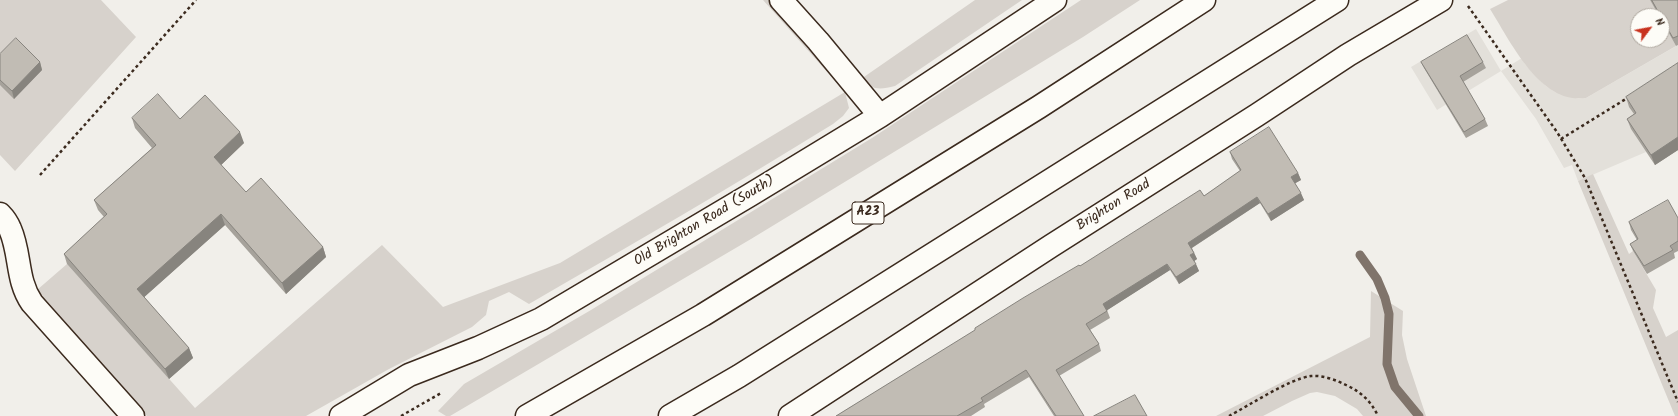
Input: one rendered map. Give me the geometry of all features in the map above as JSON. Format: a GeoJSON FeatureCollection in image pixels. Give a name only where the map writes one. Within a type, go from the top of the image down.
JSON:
{"type":"FeatureCollection","features":[{"type":"Feature","properties":{"kind":"main road"},"geometry":{"type":"LineString","coordinates":[[781,0],[818,41],[880,116]]}},
{"type":"Feature","properties":{"kind":"main road","name":"Old Brighton Road (South)"},"geometry":{"type":"LineString","coordinates":[[341,416],[409,375],[478,348],[541,319],[750,196],[880,116],[1055,0]]}},
{"type":"Feature","properties":{"kind":"main road","name":"A23"},"geometry":{"type":"LineString","coordinates":[[527,416],[710,311],[1038,107],[1204,0]]}},
{"type":"Feature","properties":{"kind":"main road"},"geometry":{"type":"LineString","coordinates":[[670,416],[746,372],[1337,0]]}},
{"type":"Feature","properties":{"kind":"main road","name":"Brighton Road"},"geometry":{"type":"LineString","coordinates":[[790,416],[1348,55],[1441,0]]}},
{"type":"Feature","properties":{"kind":"main road"},"geometry":{"type":"LineString","coordinates":[[0,214],[10,228],[12,234],[25,293],[32,303],[133,416]]}},
{"type":"Feature","properties":{"kind":"path"},"geometry":{"type":"LineString","coordinates":[[40,175],[196,0]]}},
{"type":"Feature","properties":{"kind":"path"},"geometry":{"type":"LineString","coordinates":[[1465,0],[1561,139],[1585,178],[1678,402]]}},
{"type":"Feature","properties":{"kind":"path"},"geometry":{"type":"LineString","coordinates":[[1561,139],[1632,95]]}},
{"type":"Feature","properties":{"kind":"path"},"geometry":{"type":"LineString","coordinates":[[1229,416],[1292,382],[1312,376],[1333,380],[1353,389],[1369,400],[1378,416]]}},
{"type":"Feature","properties":{"kind":"shaded area"},"geometry":{"type":"Polygon","coordinates":[[[0,0],[101,0],[136,37],[15,171],[0,155],[0,0]]]}},
{"type":"Feature","properties":{"kind":"shaded area"},"geometry":{"type":"Polygon","coordinates":[[[763,0],[796,0],[861,79],[975,0],[1022,0],[895,86],[876,88],[860,79],[845,92],[763,0]]]}},
{"type":"Feature","properties":{"kind":"shaded area"},"geometry":{"type":"Polygon","coordinates":[[[1081,0],[1140,0],[1083,37],[751,239],[450,416],[446,416],[438,411],[464,384],[591,310],[872,138],[1081,0]]]}},
{"type":"Feature","properties":{"kind":"shaded area"},"geometry":{"type":"Polygon","coordinates":[[[1508,0],[1650,0],[1654,8],[1630,8],[1630,48],[1670,48],[1670,35],[1676,46],[1586,98],[1570,98],[1555,92],[1541,82],[1517,54],[1490,9],[1508,0]]]}},
{"type":"Feature","properties":{"kind":"shaded area"},"geometry":{"type":"Polygon","coordinates":[[[1476,29],[1501,71],[1437,110],[1411,67],[1476,29]]]}},
{"type":"Feature","properties":{"kind":"shaded area"},"geometry":{"type":"Polygon","coordinates":[[[1678,45],[1678,150],[1655,165],[1646,152],[1578,181],[1572,165],[1564,168],[1536,119],[1501,71],[1522,58],[1525,64],[1546,86],[1555,92],[1579,99],[1586,98],[1678,45]]]}},
{"type":"Feature","properties":{"kind":"shaded area"},"geometry":{"type":"Polygon","coordinates":[[[845,92],[849,108],[843,116],[833,124],[758,170],[529,304],[509,292],[489,301],[486,315],[472,327],[389,369],[306,416],[147,416],[47,306],[37,290],[67,264],[195,408],[382,245],[443,307],[560,263],[845,92]]]}},
{"type":"Feature","properties":{"kind":"shaded area"},"geometry":{"type":"Polygon","coordinates":[[[1593,174],[1629,254],[1633,251],[1656,290],[1653,308],[1666,337],[1678,330],[1678,416],[1675,416],[1578,181],[1593,174]]]}},
{"type":"Feature","properties":{"kind":"shaded area"},"geometry":{"type":"Polygon","coordinates":[[[1371,291],[1403,311],[1402,335],[1407,359],[1426,416],[1363,416],[1357,409],[1335,396],[1317,392],[1310,393],[1292,401],[1263,416],[1216,416],[1370,337],[1371,291]]]}},
{"type":"Feature","properties":{"kind":"building"},"geometry":{"type":"Polygon","coordinates":[[[1652,0],[1678,0],[1678,36],[1673,38],[1670,33],[1670,8],[1656,8],[1652,0]]]}},
{"type":"Feature","properties":{"kind":"building"},"geometry":{"type":"Polygon","coordinates":[[[1467,35],[1483,62],[1460,76],[1485,119],[1464,132],[1421,62],[1467,35]]]}},
{"type":"Feature","properties":{"kind":"building"},"geometry":{"type":"Polygon","coordinates":[[[16,38],[40,62],[12,91],[0,80],[0,54],[16,38]]]}},
{"type":"Feature","properties":{"kind":"building"},"geometry":{"type":"Polygon","coordinates":[[[1678,63],[1678,137],[1651,155],[1627,119],[1636,113],[1626,97],[1678,63]]]}},
{"type":"Feature","properties":{"kind":"building"},"geometry":{"type":"Polygon","coordinates":[[[158,94],[180,119],[205,95],[240,132],[214,157],[246,192],[261,178],[323,247],[282,283],[221,214],[137,289],[189,348],[165,369],[64,254],[107,214],[94,200],[156,145],[132,118],[158,94]]]}},
{"type":"Feature","properties":{"kind":"building"},"geometry":{"type":"Polygon","coordinates":[[[1269,127],[1298,173],[1291,177],[1301,193],[1268,214],[1257,197],[1188,243],[1194,253],[1190,255],[1196,264],[1176,277],[1167,264],[1103,304],[1107,311],[1086,324],[1099,344],[1056,370],[1084,416],[1056,416],[1026,370],[981,398],[983,401],[957,416],[836,416],[975,330],[975,328],[1023,298],[1079,265],[1080,266],[1200,190],[1204,196],[1241,170],[1230,152],[1269,127]]]}},
{"type":"Feature","properties":{"kind":"building"},"geometry":{"type":"Polygon","coordinates":[[[1668,200],[1678,218],[1678,241],[1670,246],[1673,250],[1644,266],[1630,244],[1638,239],[1629,222],[1668,200]]]}},
{"type":"Feature","properties":{"kind":"building"},"geometry":{"type":"Polygon","coordinates":[[[1135,395],[1147,416],[1094,416],[1135,395]]]}},
{"type":"Feature","properties":{"kind":"waterway"},"geometry":{"type":"LineString","coordinates":[[1360,255],[1377,279],[1385,298],[1389,314],[1387,364],[1395,387],[1419,416]]}}]}
